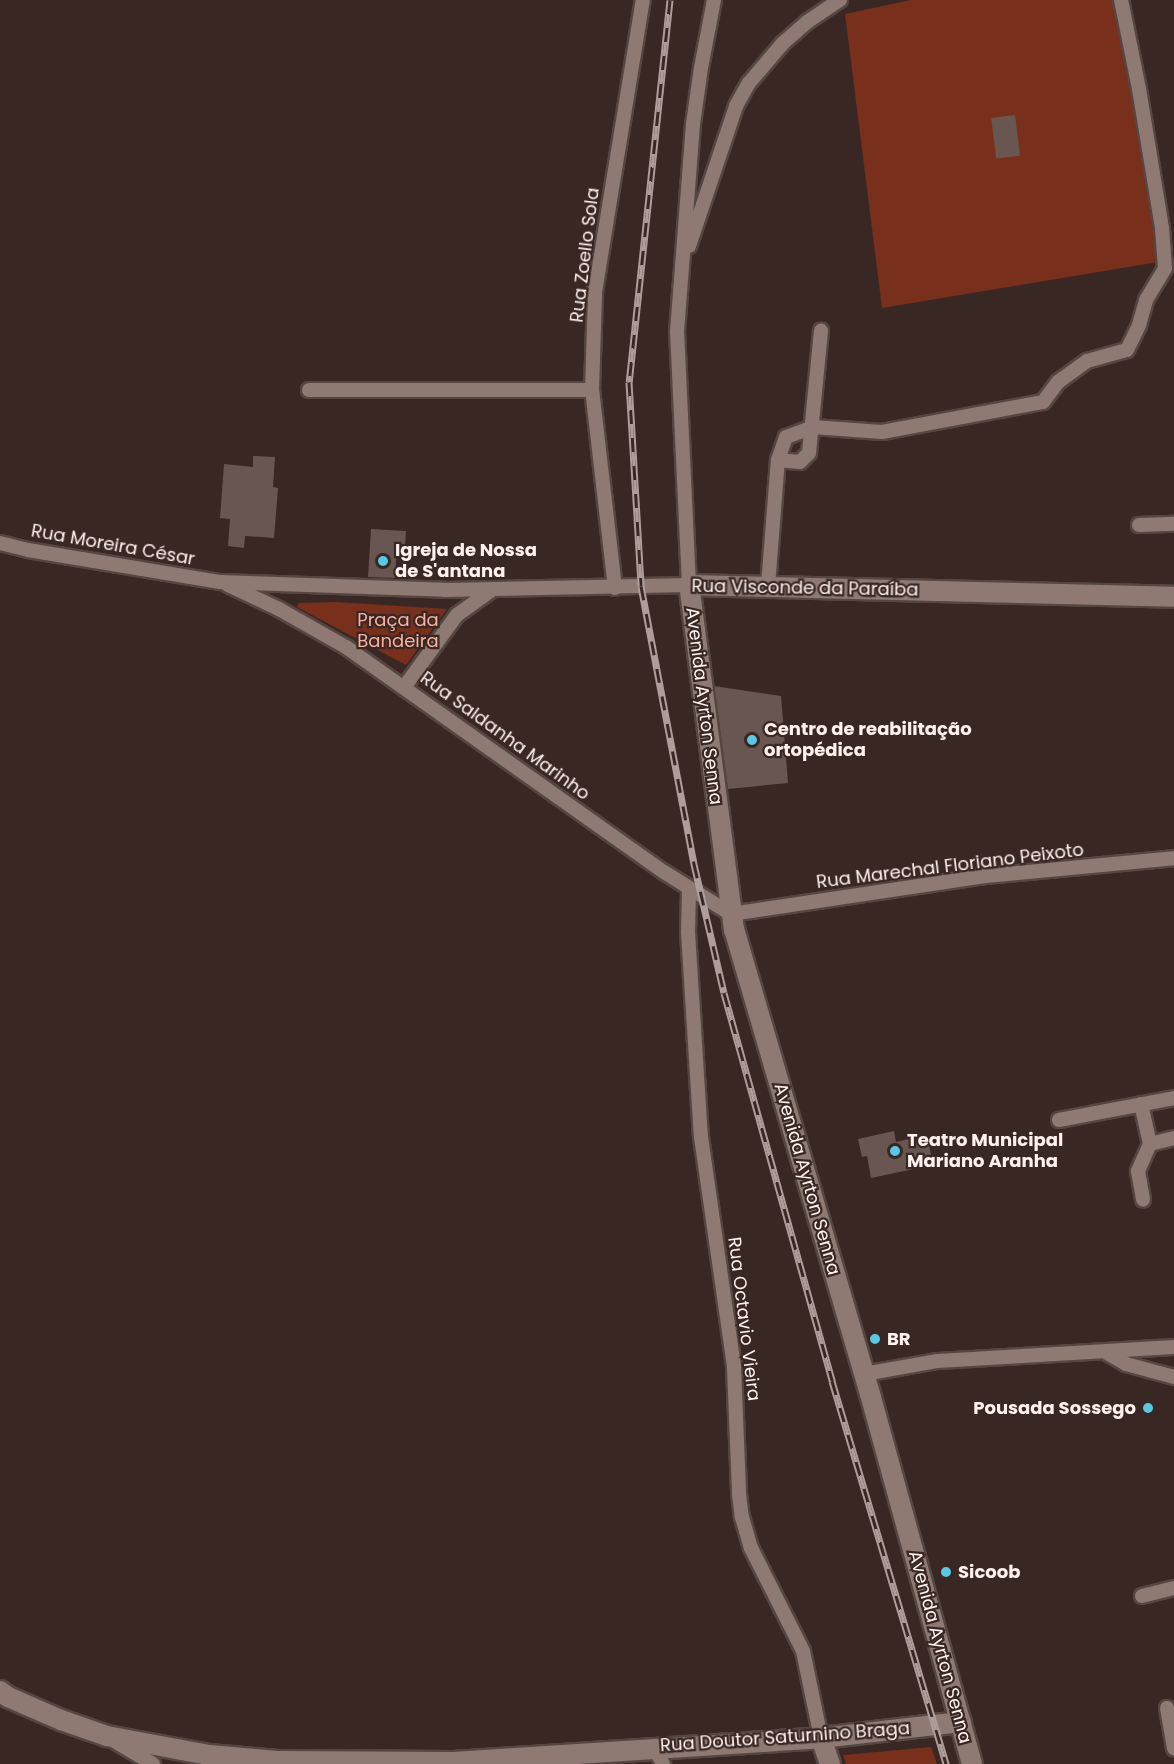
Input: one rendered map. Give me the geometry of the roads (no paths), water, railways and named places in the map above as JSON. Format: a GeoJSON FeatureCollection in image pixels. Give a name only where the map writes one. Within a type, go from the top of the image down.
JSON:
{"type":"FeatureCollection","features":[{"type":"Feature","properties":{"kind":"main road","name":"Rua Visconde da Paraíba"},"geometry":{"type":"LineString","coordinates":[[689,585],[1174,597]]}},
{"type":"Feature","properties":{"kind":"main road","name":"Avenida Ayrton Senna"},"geometry":{"type":"LineString","coordinates":[[689,585],[734,930],[864,1374],[972,1764]]}},
{"type":"Feature","properties":{"kind":"main road","name":"Rua Doutor Saturnino Braga"},"geometry":{"type":"LineString","coordinates":[[3,1698],[107,1736],[209,1755],[290,1761],[453,1762],[658,1756],[961,1722]]}},
{"type":"Feature","properties":{"kind":"main road"},"geometry":{"type":"LineString","coordinates":[[821,1738],[830,1764]]}},
{"type":"Feature","properties":{"kind":"street","name":"Rua Zoello Sola"},"geometry":{"type":"LineString","coordinates":[[615,588],[592,390],[595,292],[614,162],[643,0]]}},
{"type":"Feature","properties":{"kind":"street"},"geometry":{"type":"LineString","coordinates":[[689,585],[678,353],[693,124],[700,68],[714,0]]}},
{"type":"Feature","properties":{"kind":"street"},"geometry":{"type":"LineString","coordinates":[[682,267],[736,106],[749,83],[783,43],[807,22],[840,0]]}},
{"type":"Feature","properties":{"kind":"street"},"geometry":{"type":"LineString","coordinates":[[768,586],[778,460],[786,437],[813,427],[882,432],[1042,402],[1058,382],[1087,361],[1127,350],[1139,325],[1146,300],[1165,268],[1162,228],[1139,89],[1121,0]]}},
{"type":"Feature","properties":{"kind":"street"},"geometry":{"type":"LineString","coordinates":[[778,460],[800,462],[807,457],[813,427],[821,331]]}},
{"type":"Feature","properties":{"kind":"street"},"geometry":{"type":"LineString","coordinates":[[309,390],[592,390]]}},
{"type":"Feature","properties":{"kind":"street"},"geometry":{"type":"LineString","coordinates":[[1139,525],[1174,524]]}},
{"type":"Feature","properties":{"kind":"street","name":"Rua Moreira César"},"geometry":{"type":"LineString","coordinates":[[0,543],[28,550],[220,582]]}},
{"type":"Feature","properties":{"kind":"street","name":"Rua Visconde da Paraíba"},"geometry":{"type":"LineString","coordinates":[[220,582],[446,590],[689,585]]}},
{"type":"Feature","properties":{"kind":"street","name":"Rua Saldanha Marinho"},"geometry":{"type":"LineString","coordinates":[[220,582],[307,624],[405,686],[689,889],[732,914]]}},
{"type":"Feature","properties":{"kind":"street"},"geometry":{"type":"LineString","coordinates":[[405,686],[457,615],[493,589]]}},
{"type":"Feature","properties":{"kind":"street"},"geometry":{"type":"LineString","coordinates":[[446,590],[453,599],[457,615]]}},
{"type":"Feature","properties":{"kind":"street","name":"Rua Marechal Floriano Peixoto"},"geometry":{"type":"LineString","coordinates":[[732,914],[985,876],[1174,858]]}},
{"type":"Feature","properties":{"kind":"street","name":"Rua Octavio Vieira"},"geometry":{"type":"LineString","coordinates":[[689,889],[689,942],[701,1137],[734,1367],[741,1506],[751,1548],[803,1651],[821,1738]]}},
{"type":"Feature","properties":{"kind":"street"},"geometry":{"type":"LineString","coordinates":[[1059,1120],[1174,1098]]}},
{"type":"Feature","properties":{"kind":"street"},"geometry":{"type":"LineString","coordinates":[[1142,1104],[1150,1144],[1138,1171],[1143,1200]]}},
{"type":"Feature","properties":{"kind":"street"},"geometry":{"type":"LineString","coordinates":[[1150,1144],[1174,1137]]}},
{"type":"Feature","properties":{"kind":"street"},"geometry":{"type":"LineString","coordinates":[[864,1374],[938,1361],[1107,1353],[1174,1347]]}},
{"type":"Feature","properties":{"kind":"street"},"geometry":{"type":"LineString","coordinates":[[1107,1353],[1126,1364],[1174,1377]]}},
{"type":"Feature","properties":{"kind":"street"},"geometry":{"type":"LineString","coordinates":[[1142,1596],[1174,1588]]}},
{"type":"Feature","properties":{"kind":"street"},"geometry":{"type":"LineString","coordinates":[[1167,1708],[1174,1748]]}},
{"type":"Feature","properties":{"kind":"street"},"geometry":{"type":"LineString","coordinates":[[107,1736],[153,1764]]}},
{"type":"Feature","properties":{"kind":"railway"},"geometry":{"type":"LineString","coordinates":[[670,0],[629,382],[641,586],[694,864],[724,993],[832,1381],[946,1764]]}},
{"type":"Feature","properties":{"kind":"place","name":"Igreja de Nossa de S'antana"},"geometry":{"type":"Point","coordinates":[383,561]}},
{"type":"Feature","properties":{"kind":"place","name":"Centro de reabilitação ortopédica"},"geometry":{"type":"Point","coordinates":[752,740]}},
{"type":"Feature","properties":{"kind":"place","name":"Teatro Municipal Mariano Aranha"},"geometry":{"type":"Point","coordinates":[895,1151]}},
{"type":"Feature","properties":{"kind":"place","name":"BR"},"geometry":{"type":"Point","coordinates":[875,1339]}},
{"type":"Feature","properties":{"kind":"place","name":"Pousada Sossego"},"geometry":{"type":"Point","coordinates":[1148,1408]}},
{"type":"Feature","properties":{"kind":"place","name":"Sicoob"},"geometry":{"type":"Point","coordinates":[946,1572]}},
{"type":"Feature","properties":{"kind":"park label","name":"Praça da Bandeira"},"geometry":{"type":"Point","coordinates":[398,631]}}]}
